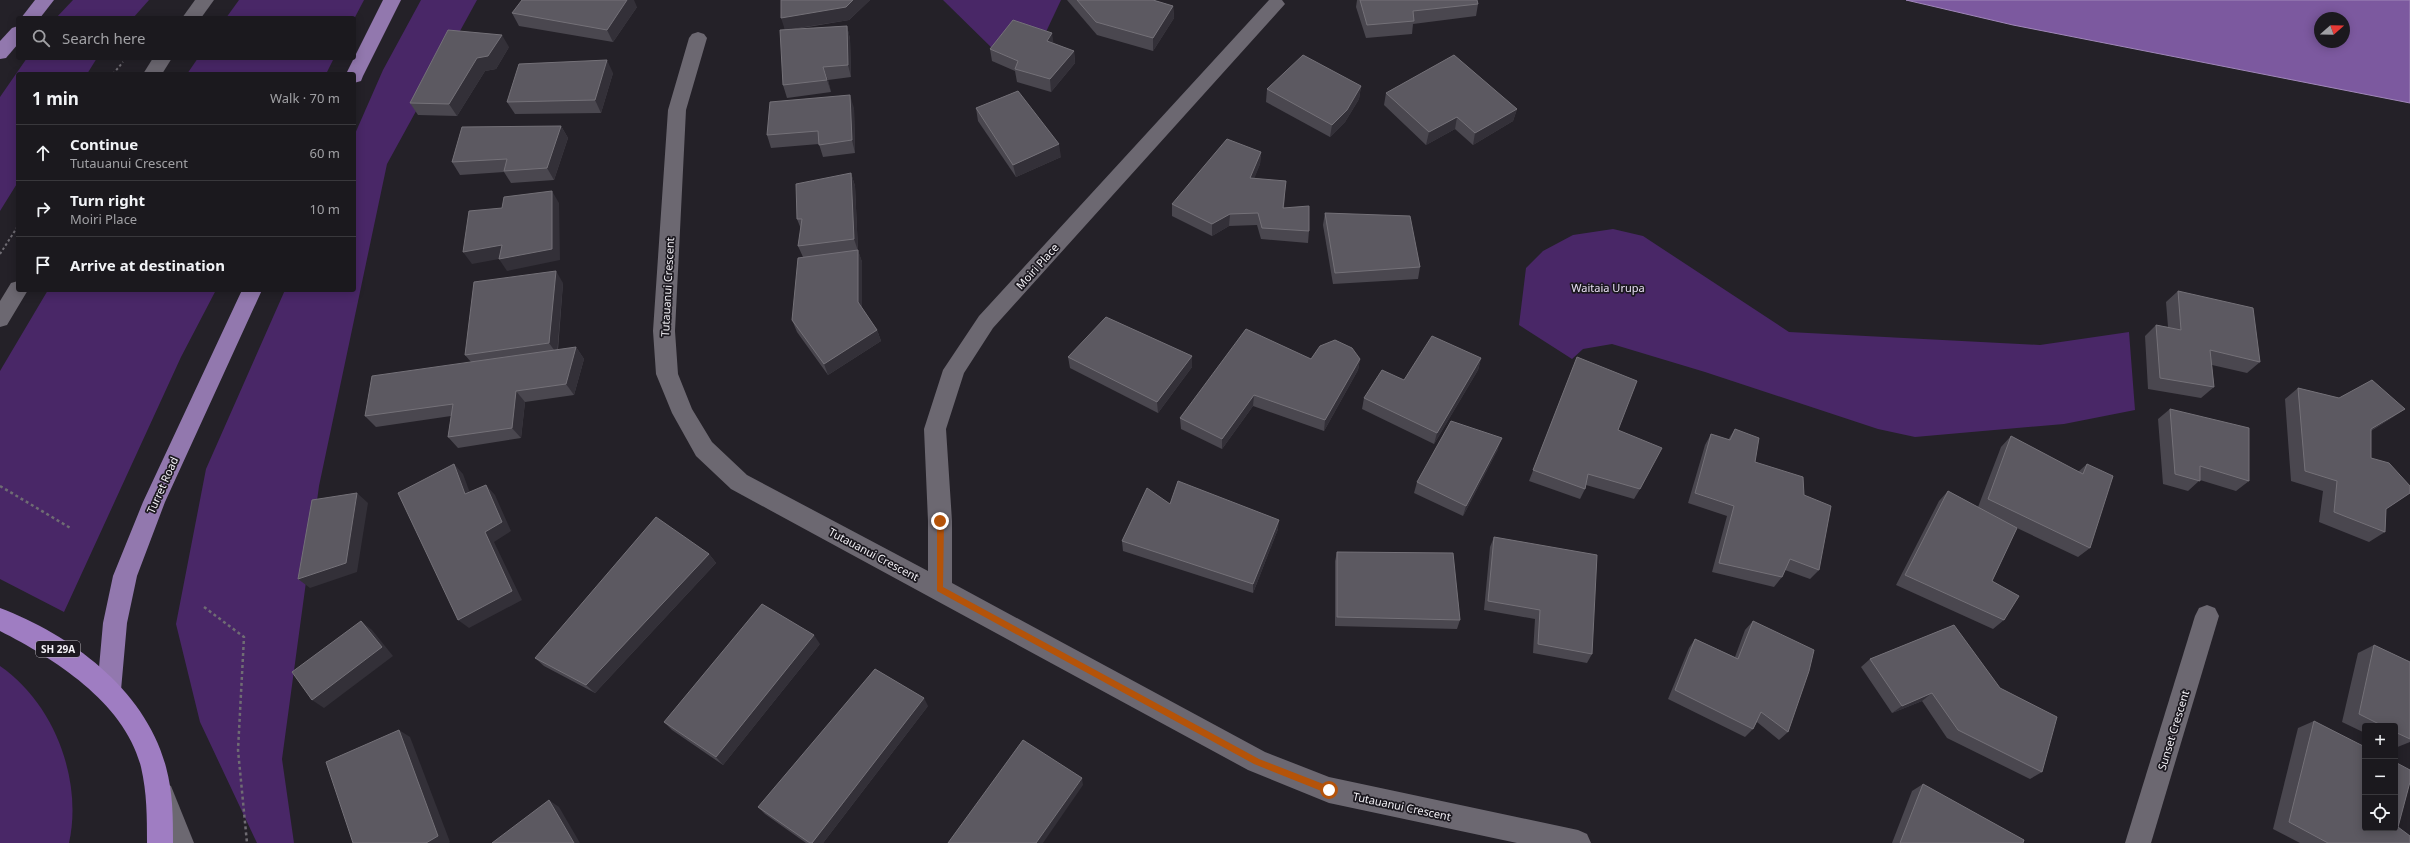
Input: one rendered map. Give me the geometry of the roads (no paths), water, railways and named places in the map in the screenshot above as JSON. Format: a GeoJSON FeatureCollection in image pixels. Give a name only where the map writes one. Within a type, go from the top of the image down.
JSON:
{"type":"FeatureCollection","features":[{"type":"Feature","properties":{"kind":"highway","name":"SH 29A"},"geometry":{"type":"LineString","coordinates":[[0,619],[67,655],[109,690],[130,717],[146,744],[160,788],[160,843]]}},
{"type":"Feature","properties":{"kind":"main road"},"geometry":{"type":"LineString","coordinates":[[32,16],[45,0]]}},
{"type":"Feature","properties":{"kind":"main road"},"geometry":{"type":"LineString","coordinates":[[356,72],[392,0]]}},
{"type":"Feature","properties":{"kind":"main road"},"geometry":{"type":"LineString","coordinates":[[0,53],[16,34]]}},
{"type":"Feature","properties":{"kind":"main road","name":"Turret Road"},"geometry":{"type":"LineString","coordinates":[[109,690],[115,623],[127,569],[154,502],[251,292]]}},
{"type":"Feature","properties":{"kind":"street"},"geometry":{"type":"LineString","coordinates":[[193,16],[205,0]]}},
{"type":"Feature","properties":{"kind":"street","name":"Moiri Place"},"geometry":{"type":"LineString","coordinates":[[940,589],[940,521],[935,429],[954,370],[986,322],[1276,4]]}},
{"type":"Feature","properties":{"kind":"street","name":"Tutauanui Crescent"},"geometry":{"type":"LineString","coordinates":[[698,38],[677,110],[664,331],[667,374],[683,413],[704,449],[739,482],[1257,761],[1329,790],[1578,843]]}},
{"type":"Feature","properties":{"kind":"street"},"geometry":{"type":"LineString","coordinates":[[153,72],[162,60]]}},
{"type":"Feature","properties":{"kind":"street"},"geometry":{"type":"LineString","coordinates":[[0,319],[16,292]]}},
{"type":"Feature","properties":{"kind":"street","name":"Sunset Crescent"},"geometry":{"type":"LineString","coordinates":[[2138,843],[2207,616]]}},
{"type":"Feature","properties":{"kind":"street"},"geometry":{"type":"LineString","coordinates":[[160,788],[181,843]]}},
{"type":"Feature","properties":{"kind":"park label","name":"Waitaia Urupa"},"geometry":{"type":"Point","coordinates":[1608,287]}}]}
